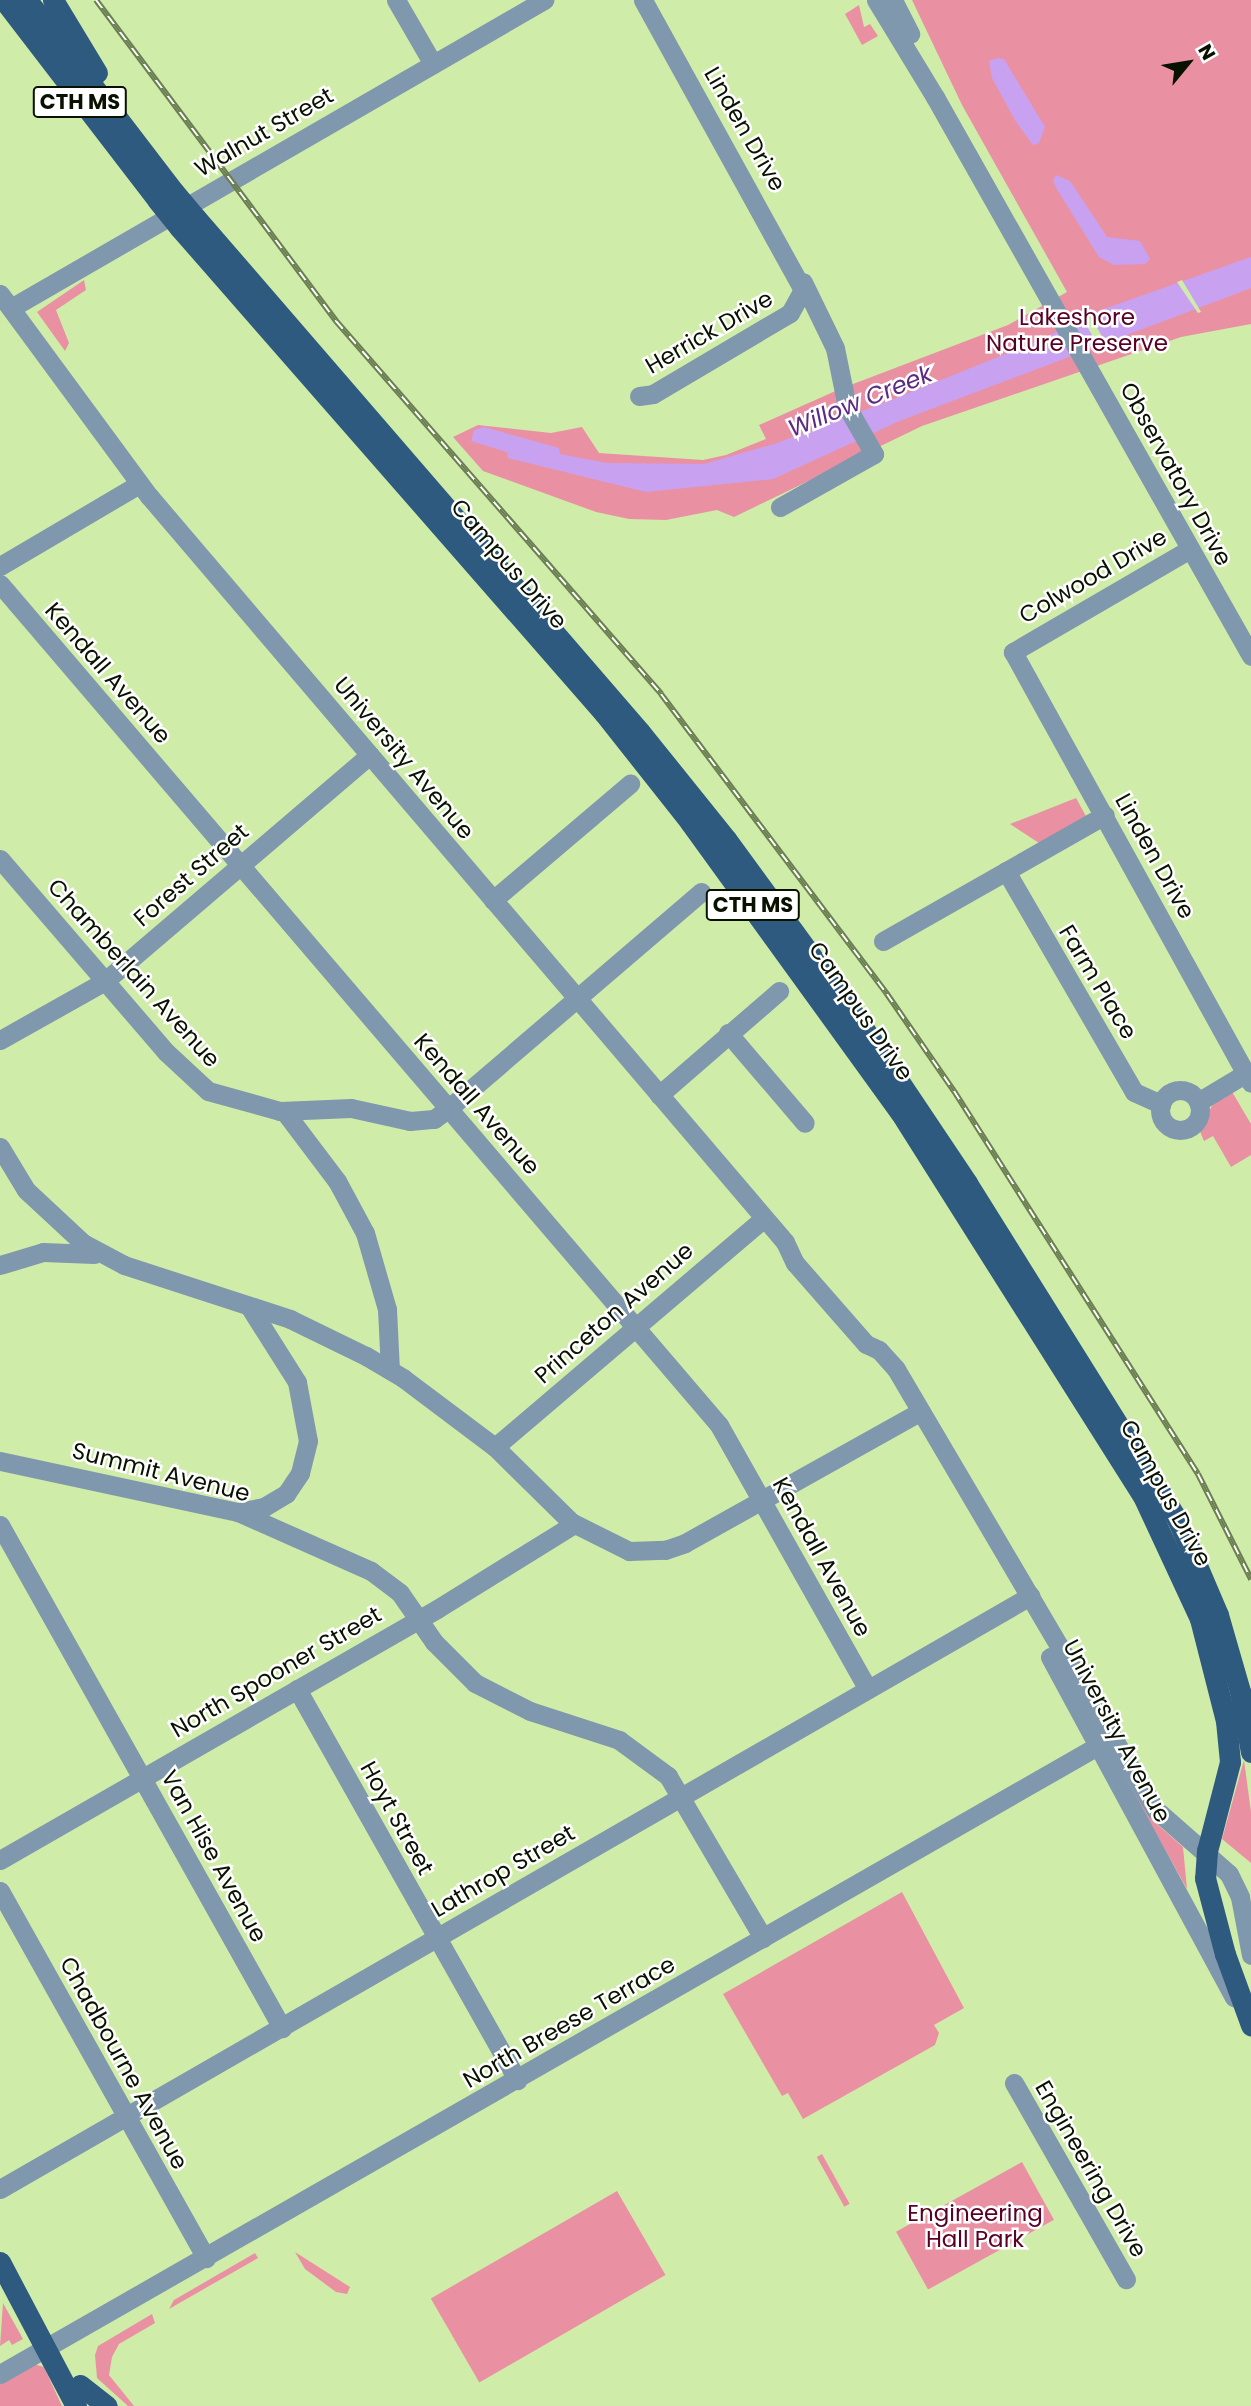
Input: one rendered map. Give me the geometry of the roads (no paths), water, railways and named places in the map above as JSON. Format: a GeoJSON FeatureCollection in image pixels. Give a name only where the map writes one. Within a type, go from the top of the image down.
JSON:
{"type":"FeatureCollection","features":[{"type":"Feature","properties":{"kind":"main road","name":"Campus Drive"},"geometry":{"type":"LineString","coordinates":[[4,0],[187,222],[604,713],[833,1014],[900,1112],[1143,1496],[1184,1577],[1214,1662],[1230,1762],[1207,1851],[1209,1897],[1251,2027]]}},
{"type":"Feature","properties":{"kind":"main road","name":"Campus Drive"},"geometry":{"type":"LineString","coordinates":[[27,0],[151,162],[166,196]]}},
{"type":"Feature","properties":{"kind":"main road"},"geometry":{"type":"LineString","coordinates":[[53,0],[151,162]]}},
{"type":"Feature","properties":{"kind":"main road","name":"Campus Drive"},"geometry":{"type":"LineString","coordinates":[[187,222],[639,732],[726,839],[879,1051],[967,1183],[1178,1521],[1218,1615],[1240,1690],[1251,1752]]}},
{"type":"Feature","properties":{"kind":"main road"},"geometry":{"type":"LineString","coordinates":[[0,2262],[48,2348],[76,2406]]}},
{"type":"Feature","properties":{"kind":"main road"},"geometry":{"type":"LineString","coordinates":[[48,2348],[80,2385],[93,2406]]}},
{"type":"Feature","properties":{"kind":"main road"},"geometry":{"type":"LineString","coordinates":[[80,2385],[107,2406]]}},
{"type":"Feature","properties":{"kind":"street"},"geometry":{"type":"LineString","coordinates":[[396,0],[433,64]]}},
{"type":"Feature","properties":{"kind":"street","name":"Walnut Street"},"geometry":{"type":"LineString","coordinates":[[5,301],[544,0]]}},
{"type":"Feature","properties":{"kind":"street","name":"Linden Drive"},"geometry":{"type":"LineString","coordinates":[[643,0],[835,348],[849,411],[870,448],[780,507]]}},
{"type":"Feature","properties":{"kind":"street","name":"Observatory Drive"},"geometry":{"type":"LineString","coordinates":[[876,0],[936,97],[1251,656]]}},
{"type":"Feature","properties":{"kind":"street","name":"Observatory Drive"},"geometry":{"type":"LineString","coordinates":[[893,0],[936,97]]}},
{"type":"Feature","properties":{"kind":"street","name":"Herrick Drive"},"geometry":{"type":"LineString","coordinates":[[639,396],[653,394],[790,313],[802,292]]}},
{"type":"Feature","properties":{"kind":"street","name":"University Avenue"},"geometry":{"type":"LineString","coordinates":[[5,301],[139,484],[785,1242],[795,1263],[866,1344],[879,1350],[948,1456],[947,1475],[1024,1599],[1105,1742],[1251,2027]]}},
{"type":"Feature","properties":{"kind":"street"},"geometry":{"type":"LineString","coordinates":[[0,566],[139,484]]}},
{"type":"Feature","properties":{"kind":"street","name":"Colwood Drive"},"geometry":{"type":"LineString","coordinates":[[1016,650],[1190,549]]}},
{"type":"Feature","properties":{"kind":"street","name":"Kendall Avenue"},"geometry":{"type":"LineString","coordinates":[[0,584],[719,1425],[868,1689]]}},
{"type":"Feature","properties":{"kind":"street","name":"Linden Drive"},"geometry":{"type":"LineString","coordinates":[[1016,650],[1248,1078]]}},
{"type":"Feature","properties":{"kind":"street","name":"Forest Street"},"geometry":{"type":"LineString","coordinates":[[0,1040],[105,981],[370,755]]}},
{"type":"Feature","properties":{"kind":"street"},"geometry":{"type":"LineString","coordinates":[[494,900],[630,784]]}},
{"type":"Feature","properties":{"kind":"street"},"geometry":{"type":"LineString","coordinates":[[883,941],[1105,815]]}},
{"type":"Feature","properties":{"kind":"street","name":"Chamberlain Avenue"},"geometry":{"type":"LineString","coordinates":[[0,859],[166,1052],[208,1091],[250,1106],[284,1111],[351,1108],[410,1121],[434,1119],[449,1108],[701,892]]}},
{"type":"Feature","properties":{"kind":"street","name":"Farm Place"},"geometry":{"type":"LineString","coordinates":[[1006,871],[1135,1092],[1161,1104]]}},
{"type":"Feature","properties":{"kind":"street"},"geometry":{"type":"LineString","coordinates":[[659,1095],[779,991]]}},
{"type":"Feature","properties":{"kind":"street"},"geometry":{"type":"LineString","coordinates":[[728,1033],[805,1123]]}},
{"type":"Feature","properties":{"kind":"street"},"geometry":{"type":"LineString","coordinates":[[1198,1102],[1248,1078]]}},
{"type":"Feature","properties":{"kind":"street"},"geometry":{"type":"LineString","coordinates":[[1179,1090],[1190,1093],[1198,1102],[1196,1122],[1181,1129],[1165,1122],[1161,1104],[1179,1090]]}},
{"type":"Feature","properties":{"kind":"street"},"geometry":{"type":"LineString","coordinates":[[284,1111],[337,1181],[365,1233],[387,1309],[390,1370]]}},
{"type":"Feature","properties":{"kind":"street"},"geometry":{"type":"LineString","coordinates":[[0,1147],[26,1190],[49,1216],[83,1243],[113,1260]]}},
{"type":"Feature","properties":{"kind":"street","name":"Princeton Avenue"},"geometry":{"type":"LineString","coordinates":[[495,1447],[764,1218]]}},
{"type":"Feature","properties":{"kind":"street"},"geometry":{"type":"LineString","coordinates":[[0,1265],[43,1252],[68,1250],[113,1260],[290,1319],[390,1370],[495,1447],[575,1524],[611,1543],[645,1553],[685,1543],[763,1502],[921,1411]]}},
{"type":"Feature","properties":{"kind":"street"},"geometry":{"type":"LineString","coordinates":[[238,1513],[264,1507],[285,1494],[300,1473],[308,1441],[297,1382],[248,1306]]}},
{"type":"Feature","properties":{"kind":"street","name":"Summit Avenue"},"geometry":{"type":"LineString","coordinates":[[0,1461],[238,1513],[371,1571],[400,1593],[441,1650],[475,1683],[530,1711],[619,1740],[668,1776],[763,1938]]}},
{"type":"Feature","properties":{"kind":"street","name":"North Spooner Street"},"geometry":{"type":"LineString","coordinates":[[0,1860],[418,1619],[575,1524]]}},
{"type":"Feature","properties":{"kind":"street","name":"Van Hise Avenue"},"geometry":{"type":"LineString","coordinates":[[0,1525],[282,2028]]}},
{"type":"Feature","properties":{"kind":"street","name":"Lathrop Street"},"geometry":{"type":"LineString","coordinates":[[0,2189],[1024,1599]]}},
{"type":"Feature","properties":{"kind":"street","name":"Hoyt Street"},"geometry":{"type":"LineString","coordinates":[[297,1689],[517,2080]]}},
{"type":"Feature","properties":{"kind":"street","name":"University Avenue"},"geometry":{"type":"LineString","coordinates":[[1105,1742],[1162,1819],[1207,1851],[1235,1884],[1251,1955]]}},
{"type":"Feature","properties":{"kind":"street","name":"North Breese Terrace"},"geometry":{"type":"LineString","coordinates":[[0,2374],[1105,1742]]}},
{"type":"Feature","properties":{"kind":"street","name":"Chadbourne Avenue"},"geometry":{"type":"LineString","coordinates":[[0,1891],[206,2258]]}},
{"type":"Feature","properties":{"kind":"street","name":"Engineering Drive"},"geometry":{"type":"LineString","coordinates":[[1014,2083],[1126,2279]]}},
{"type":"Feature","properties":{"kind":"railway"},"geometry":{"type":"LineString","coordinates":[[96,0],[336,321],[661,694],[887,994],[954,1091],[1198,1474],[1251,1579]]}},
{"type":"Feature","properties":{"kind":"park label","name":"Lakeshore Nature Preserve"},"geometry":{"type":"Point","coordinates":[1077,330]}},
{"type":"Feature","properties":{"kind":"park label","name":"Engineering Hall Park"},"geometry":{"type":"Point","coordinates":[975,2226]}},
{"type":"Feature","properties":{"kind":"water label","name":"Willow Creek"},"geometry":{"type":"Point","coordinates":[860,401]}}]}
